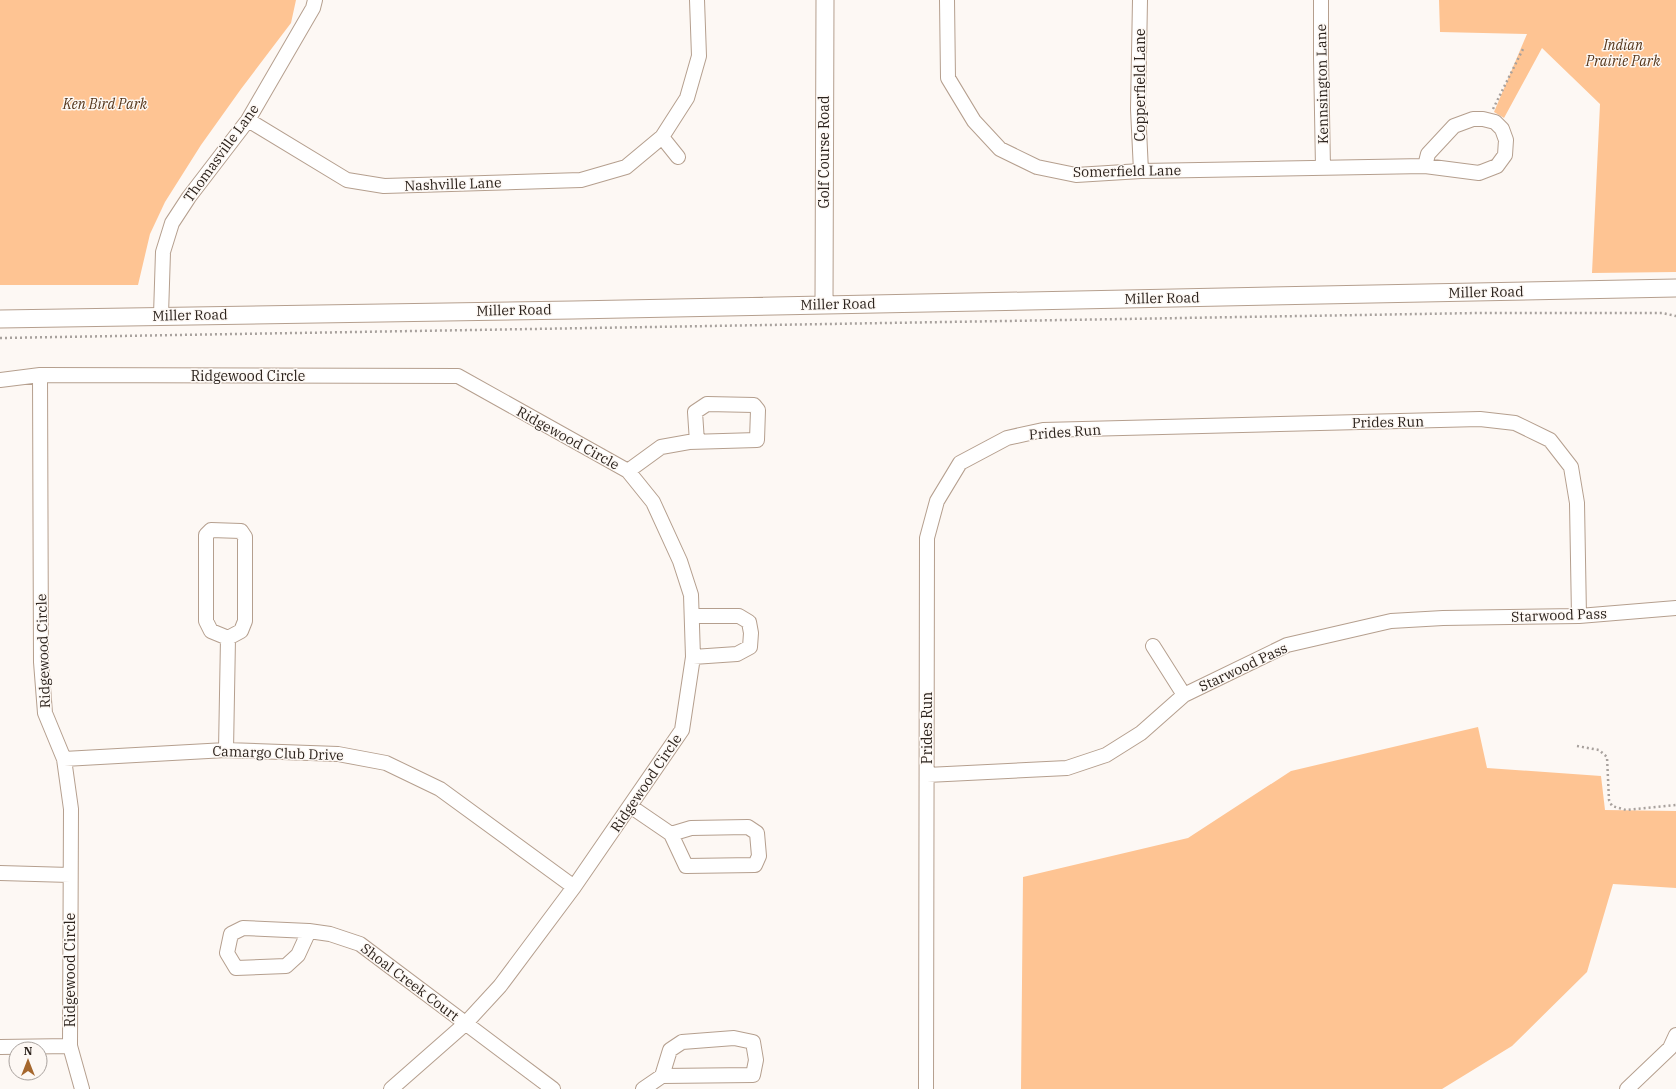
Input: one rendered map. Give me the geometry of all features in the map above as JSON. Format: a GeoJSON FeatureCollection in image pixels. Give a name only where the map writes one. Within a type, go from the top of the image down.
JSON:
{"type":"FeatureCollection","features":[{"type":"Feature","properties":{"kind":"street","name":"Thomasville Lane"},"geometry":{"type":"LineString","coordinates":[[161,315],[163,252],[172,223],[189,197],[248,120],[313,8],[315,0]]}},
{"type":"Feature","properties":{"kind":"street","name":"Nashville Lane"},"geometry":{"type":"LineString","coordinates":[[248,120],[347,180],[384,186],[581,180],[626,167],[662,137],[687,98],[699,56],[697,0]]}},
{"type":"Feature","properties":{"kind":"street","name":"Golf Course Road"},"geometry":{"type":"LineString","coordinates":[[824,304],[825,0]]}},
{"type":"Feature","properties":{"kind":"street","name":"Somerfield Lane"},"geometry":{"type":"LineString","coordinates":[[947,0],[948,78],[974,121],[1000,149],[1037,167],[1076,174],[1141,171],[1426,166],[1478,173],[1497,166],[1504,155],[1506,140],[1502,129],[1495,122],[1488,121]]}},
{"type":"Feature","properties":{"kind":"street","name":"Copperfield Lane"},"geometry":{"type":"LineString","coordinates":[[1140,0],[1138,109],[1141,171]]}},
{"type":"Feature","properties":{"kind":"street","name":"Kennsington Lane"},"geometry":{"type":"LineString","coordinates":[[1322,0],[1321,57],[1323,168]]}},
{"type":"Feature","properties":{"kind":"street"},"geometry":{"type":"LineString","coordinates":[[1426,166],[1428,154],[1454,126],[1473,119],[1488,121]]}},
{"type":"Feature","properties":{"kind":"street"},"geometry":{"type":"LineString","coordinates":[[662,137],[678,158]]}},
{"type":"Feature","properties":{"kind":"street","name":"Miller Road"},"geometry":{"type":"LineString","coordinates":[[0,319],[1676,288]]}},
{"type":"Feature","properties":{"kind":"street","name":"Ridgewood Circle"},"geometry":{"type":"LineString","coordinates":[[40,375],[41,662],[45,713],[64,759],[71,809],[70,1046],[82,1089]]}},
{"type":"Feature","properties":{"kind":"street","name":"Ridgewood Circle"},"geometry":{"type":"LineString","coordinates":[[0,380],[40,375],[458,376],[628,471],[653,502],[680,561],[691,595],[693,658],[682,730],[574,887],[500,986],[465,1024],[391,1089]]}},
{"type":"Feature","properties":{"kind":"street"},"geometry":{"type":"LineString","coordinates":[[628,471],[661,447],[696,442],[757,440],[758,410],[754,405],[707,404],[696,412],[696,442]]}},
{"type":"Feature","properties":{"kind":"street","name":"Prides Run"},"geometry":{"type":"LineString","coordinates":[[926,1089],[927,538],[937,501],[960,463],[1008,438],[1043,430],[1480,419],[1516,423],[1550,440],[1571,467],[1577,503],[1579,616]]}},
{"type":"Feature","properties":{"kind":"street"},"geometry":{"type":"LineString","coordinates":[[212,530],[241,531],[245,537],[245,621],[241,631],[228,638],[212,631],[206,621],[206,535],[212,530]]}},
{"type":"Feature","properties":{"kind":"street","name":"Starwood Pass"},"geometry":{"type":"LineString","coordinates":[[927,775],[1067,768],[1106,755],[1141,733],[1184,696],[1286,645],[1391,621],[1443,618],[1579,616],[1676,608]]}},
{"type":"Feature","properties":{"kind":"street"},"geometry":{"type":"LineString","coordinates":[[692,616],[739,616],[749,622],[751,633],[750,647],[737,654],[693,658]]}},
{"type":"Feature","properties":{"kind":"street"},"geometry":{"type":"LineString","coordinates":[[226,750],[228,638]]}},
{"type":"Feature","properties":{"kind":"street"},"geometry":{"type":"LineString","coordinates":[[1153,646],[1184,696]]}},
{"type":"Feature","properties":{"kind":"street","name":"Camargo Club Drive"},"geometry":{"type":"LineString","coordinates":[[64,759],[226,750],[338,754],[386,763],[440,789],[574,887]]}},
{"type":"Feature","properties":{"kind":"street"},"geometry":{"type":"LineString","coordinates":[[630,806],[671,834],[686,866],[755,865],[759,856],[757,833],[748,827],[691,828],[671,834]]}},
{"type":"Feature","properties":{"kind":"street"},"geometry":{"type":"LineString","coordinates":[[0,873],[70,875]]}},
{"type":"Feature","properties":{"kind":"street","name":"Shoal Creek Court"},"geometry":{"type":"LineString","coordinates":[[309,931],[298,955],[286,966],[236,968],[227,953],[231,934],[243,928],[309,931],[330,934],[360,944],[552,1089]]}},
{"type":"Feature","properties":{"kind":"street"},"geometry":{"type":"LineString","coordinates":[[643,1089],[662,1076],[753,1075],[756,1060],[753,1042],[734,1038],[682,1042],[670,1050],[662,1076]]}},
{"type":"Feature","properties":{"kind":"street"},"geometry":{"type":"LineString","coordinates":[[0,1047],[70,1046]]}},
{"type":"Feature","properties":{"kind":"street"},"geometry":{"type":"LineString","coordinates":[[1627,1089],[1674,1046]]}},
{"type":"Feature","properties":{"kind":"path"},"geometry":{"type":"LineString","coordinates":[[1488,121],[1524,47]]}},
{"type":"Feature","properties":{"kind":"path"},"geometry":{"type":"LineString","coordinates":[[0,338],[1462,313],[1662,313],[1676,316]]}},
{"type":"Feature","properties":{"kind":"path"},"geometry":{"type":"LineString","coordinates":[[1576,746],[1599,750],[1607,757],[1609,800],[1612,806],[1626,810],[1676,805]]}},
{"type":"Feature","properties":{"kind":"green space","name":"Ken Bird Park"},"geometry":{"type":"Polygon","coordinates":[[[0,0],[296,0],[291,23],[201,145],[165,202],[150,234],[138,285],[0,285],[0,0]]]}},
{"type":"Feature","properties":{"kind":"green space","name":"Indian Prairie Park"},"geometry":{"type":"Polygon","coordinates":[[[1439,0],[1676,0],[1676,272],[1592,273],[1600,104],[1542,48],[1504,118],[1494,112],[1527,34],[1440,32],[1439,0]]]}},
{"type":"Feature","properties":{"kind":"green space"},"geometry":{"type":"Polygon","coordinates":[[[1478,727],[1487,768],[1601,776],[1605,810],[1676,811],[1676,888],[1613,884],[1587,972],[1512,1046],[1442,1089],[1021,1089],[1023,877],[1188,838],[1291,771],[1478,727]]]}}]}
